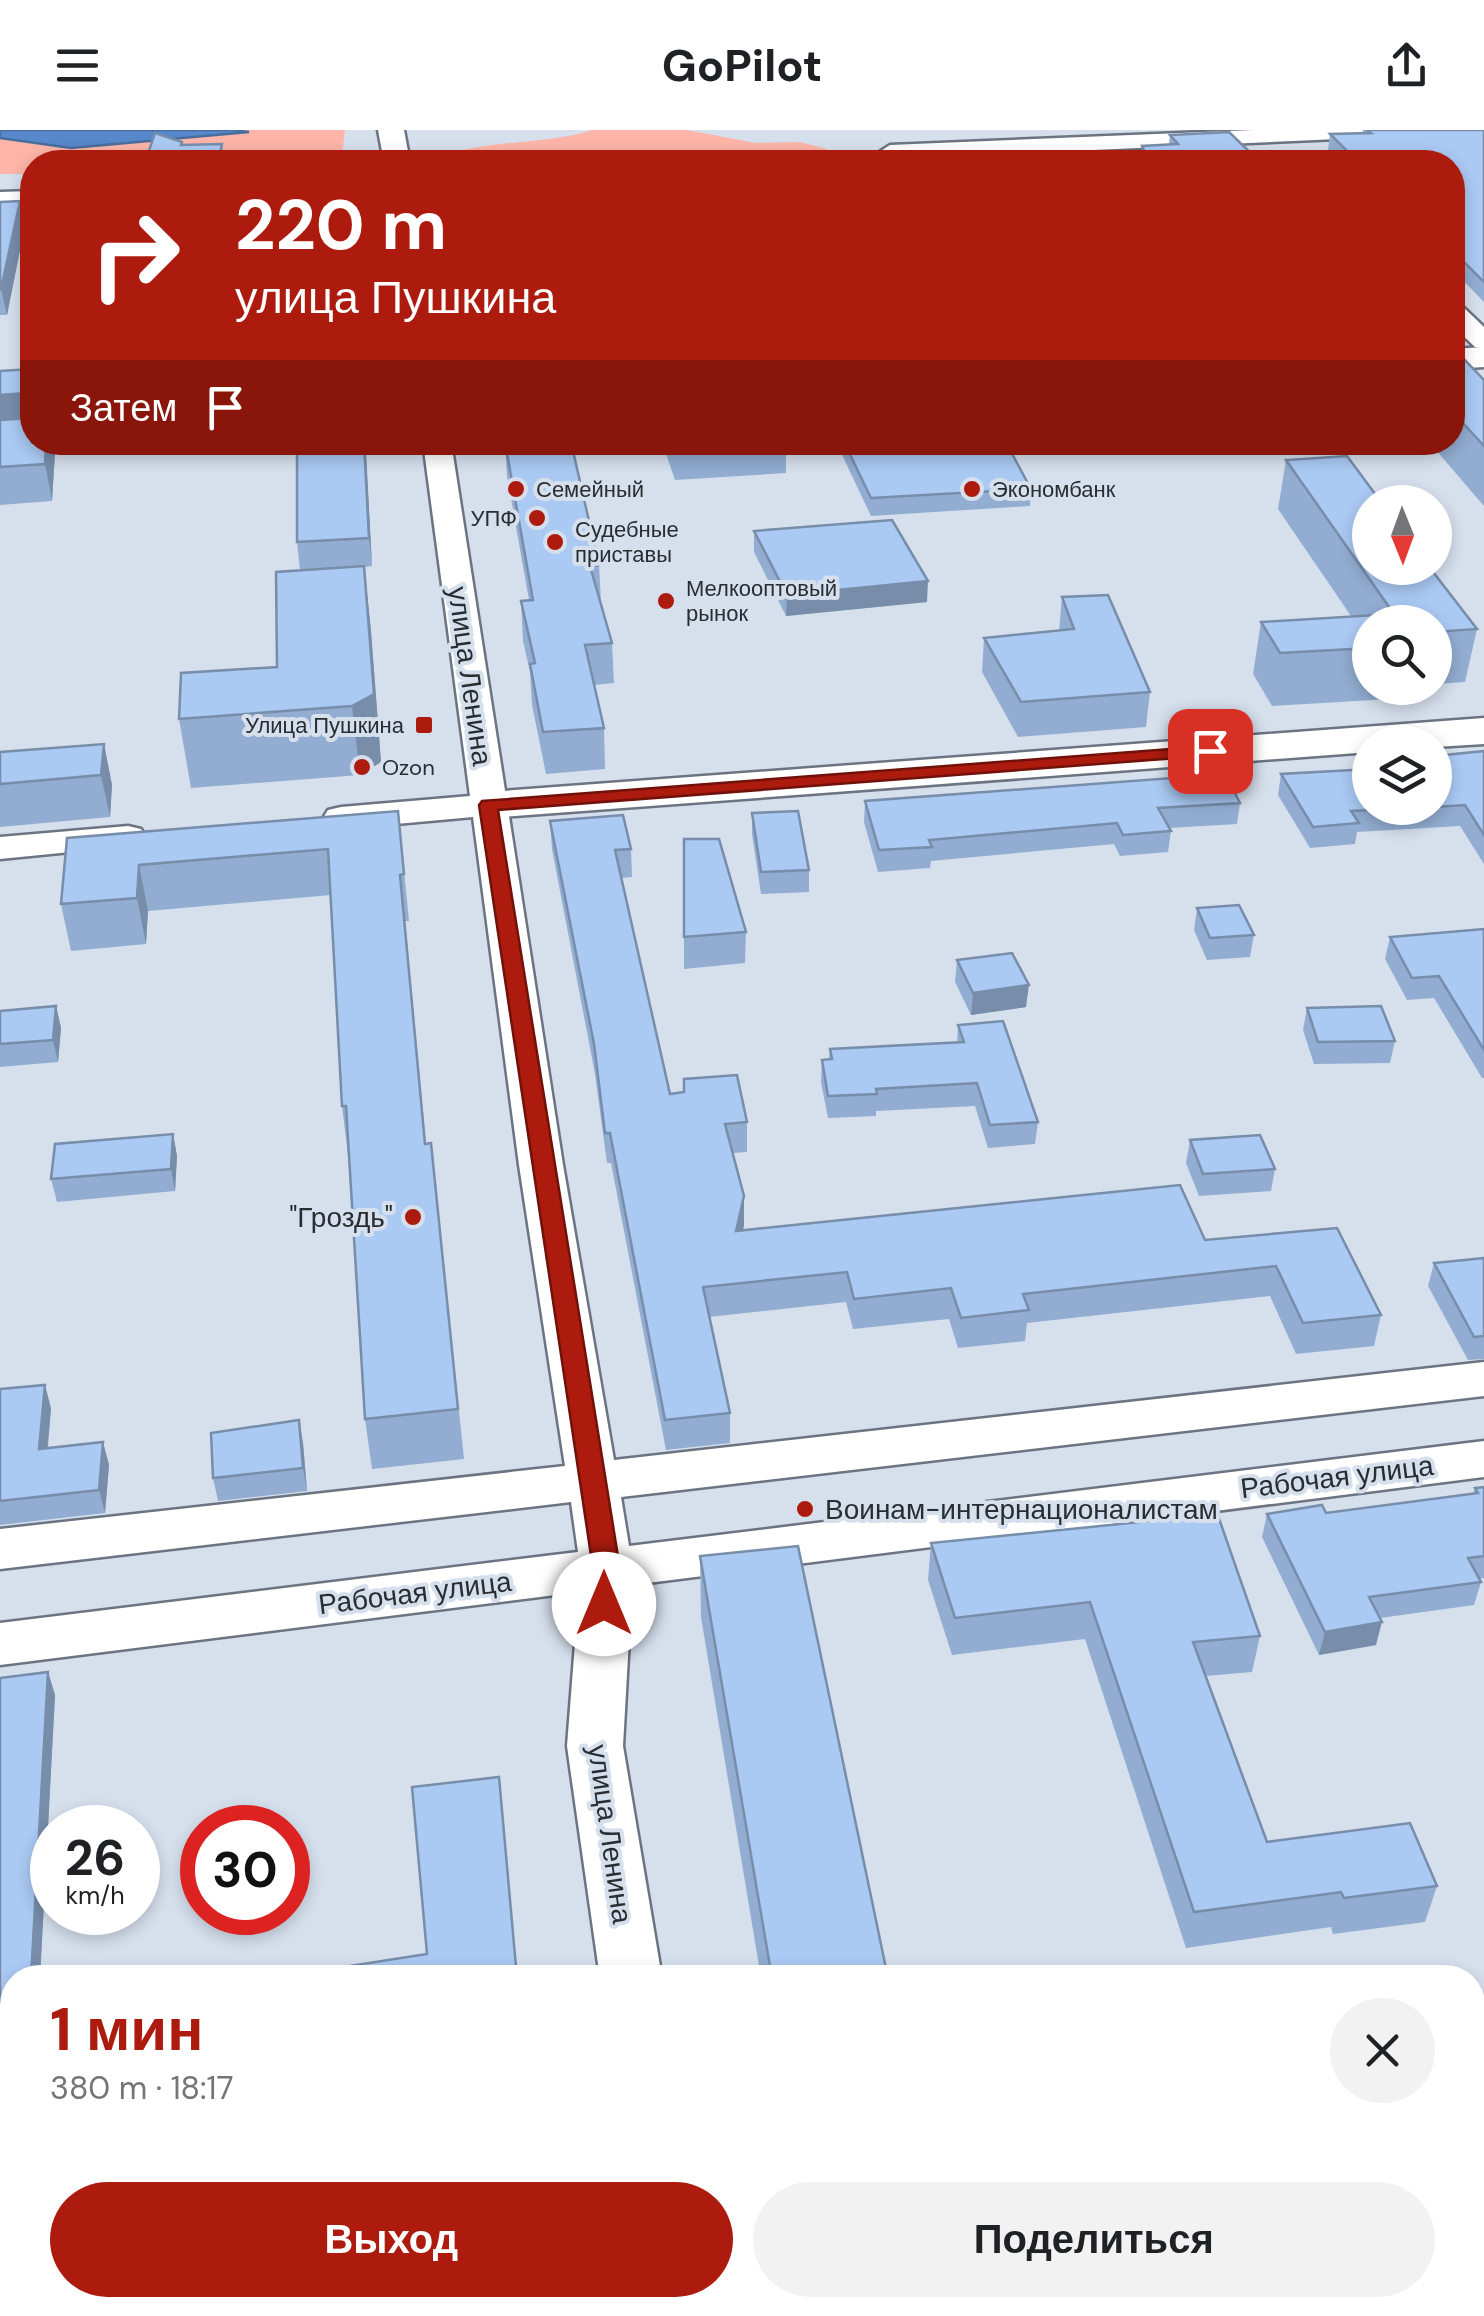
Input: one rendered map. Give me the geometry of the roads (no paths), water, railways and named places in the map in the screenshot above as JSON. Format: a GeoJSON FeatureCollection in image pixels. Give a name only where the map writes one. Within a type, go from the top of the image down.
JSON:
{"type":"FeatureCollection","features":[{"type":"Feature","properties":{"kind":"street"},"geometry":{"type":"LineString","coordinates":[[928,150],[1270,132],[1406,130]]}},
{"type":"Feature","properties":{"kind":"street"},"geometry":{"type":"LineString","coordinates":[[1270,132],[1288,150]]}},
{"type":"Feature","properties":{"kind":"street"},"geometry":{"type":"LineString","coordinates":[[1465,325],[1483,345]]}},
{"type":"Feature","properties":{"kind":"street","name":"улица Ленина"},"geometry":{"type":"LineString","coordinates":[[439,455],[488,805],[607,1569],[595,1746],[629,1965]]}},
{"type":"Feature","properties":{"kind":"street"},"geometry":{"type":"LineString","coordinates":[[310,821],[1484,731]]}},
{"type":"Feature","properties":{"kind":"street"},"geometry":{"type":"LineString","coordinates":[[0,848],[160,834]]}},
{"type":"Feature","properties":{"kind":"street"},"geometry":{"type":"LineString","coordinates":[[0,1549],[1484,1379]]}},
{"type":"Feature","properties":{"kind":"street","name":"Рабочая улица"},"geometry":{"type":"LineString","coordinates":[[0,1644],[1484,1460]]}},
{"type":"Feature","properties":{"kind":"water"},"geometry":{"type":"Polygon","coordinates":[[[0,130],[249,132],[71,148],[0,138],[0,130]]]}},
{"type":"Feature","properties":{"kind":"place","name":"Семейный"},"geometry":{"type":"Point","coordinates":[516,489]}},
{"type":"Feature","properties":{"kind":"place","name":"Экономбанк"},"geometry":{"type":"Point","coordinates":[972,489]}},
{"type":"Feature","properties":{"kind":"place","name":"УПФ"},"geometry":{"type":"Point","coordinates":[537,518]}},
{"type":"Feature","properties":{"kind":"place","name":"Судебные приставы"},"geometry":{"type":"Point","coordinates":[555,542]}},
{"type":"Feature","properties":{"kind":"place","name":"Мелкооптовый рынок"},"geometry":{"type":"Point","coordinates":[666,601]}},
{"type":"Feature","properties":{"kind":"place","name":"Улица Пушкина"},"geometry":{"type":"Point","coordinates":[424,725]}},
{"type":"Feature","properties":{"kind":"place","name":"Ozon"},"geometry":{"type":"Point","coordinates":[362,767]}},
{"type":"Feature","properties":{"kind":"place","name":"\"Гроздь\""},"geometry":{"type":"Point","coordinates":[413,1217]}},
{"type":"Feature","properties":{"kind":"place","name":"Воинам-интернационалистам"},"geometry":{"type":"Point","coordinates":[805,1509]}}]}
